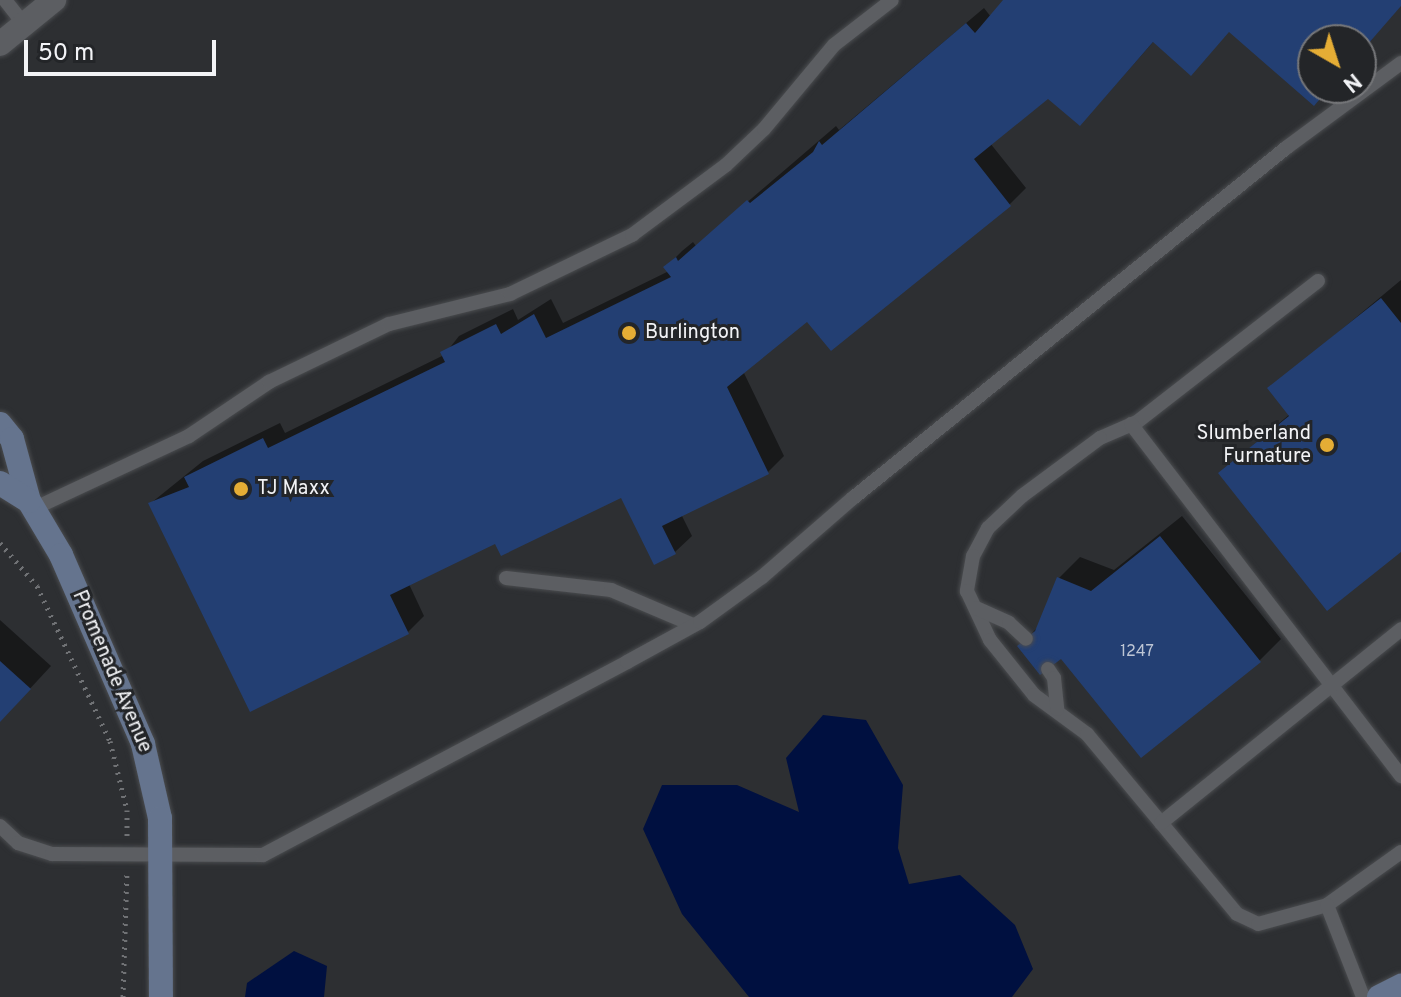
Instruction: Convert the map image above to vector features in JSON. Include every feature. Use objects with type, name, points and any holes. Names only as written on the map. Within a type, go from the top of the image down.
[{"type":"street","points":[[0,44],[54,0]]},
{"type":"street","name":"Promenade Avenue","points":[[0,424],[12,439],[31,505],[61,555],[135,721],[153,780],[162,856],[161,997]]},
{"type":"street","name":"Promenade Avenue","points":[[0,483],[31,505]]},
{"type":"street","points":[[1379,997],[1401,986]]},
{"type":"lane","points":[[5,0],[24,24]]},
{"type":"lane","points":[[31,505],[189,436],[269,382],[389,324],[510,294],[632,235],[720,171],[764,129],[834,45],[892,0]]},
{"type":"lane","points":[[0,826],[18,843],[52,854],[263,855],[693,625],[762,577],[853,498],[1273,158],[1401,63]]},
{"type":"lane","points":[[1318,281],[1131,424],[1100,438],[988,528],[973,556],[967,591],[990,640],[1034,695],[1087,734],[1237,914],[1258,924],[1327,905],[1401,852]]},
{"type":"lane","points":[[1131,424],[1401,776]]},
{"type":"lane","points":[[506,578],[611,590],[693,625]]},
{"type":"lane","points":[[976,608],[1009,623],[1026,639]]},
{"type":"lane","points":[[1161,823],[1401,629]]},
{"type":"lane","points":[[1048,669],[1054,678],[1057,709]]},
{"type":"lane","points":[[1327,905],[1363,997]]},
{"type":"path","points":[[0,543],[37,586],[110,741],[127,810],[123,997]]},
{"type":"shaded area","points":[[823,715],[866,720],[903,785],[898,848],[909,884],[960,875],[1015,925],[1033,969],[1012,997],[749,997],[682,914],[643,829],[662,785],[737,785],[799,812],[786,758]]},
{"type":"shaded area","points":[[294,951],[327,966],[324,997],[245,997],[247,983]]},
{"type":"building","points":[[1003,0],[1401,0],[1401,6],[1377,34],[1377,24],[1297,24],[1297,91],[1229,32],[1191,76],[1153,42],[1080,126],[1048,99],[974,159],[1011,206],[831,351],[807,322],[727,387],[769,474],[662,526],[676,554],[654,565],[621,498],[501,556],[495,544],[390,595],[409,634],[250,712],[148,503],[189,487],[184,477],[263,438],[268,448],[445,362],[440,352],[496,324],[501,334],[534,314],[546,338],[671,277],[663,267],[676,257],[678,261],[747,200],[750,203],[813,152],[819,141],[822,145],[966,23],[975,33]]},
{"type":"building","name":"Slumberland Furnature","points":[[1381,298],[1401,323],[1401,552],[1327,611],[1218,473],[1289,416],[1267,388]]},
{"type":"building","points":[[1160,536],[1261,662],[1141,758],[1061,659],[1040,675],[1017,646],[1035,631],[1057,577],[1091,591]]},
{"type":"building","points":[[0,661],[31,689],[0,722]]},
{"type":"place","name":"Burlington","points":[[629,333]]},
{"type":"place","name":"Slumberland Furnature","points":[[1327,445]]},
{"type":"place","name":"TJ Maxx","points":[[241,489]]}]
